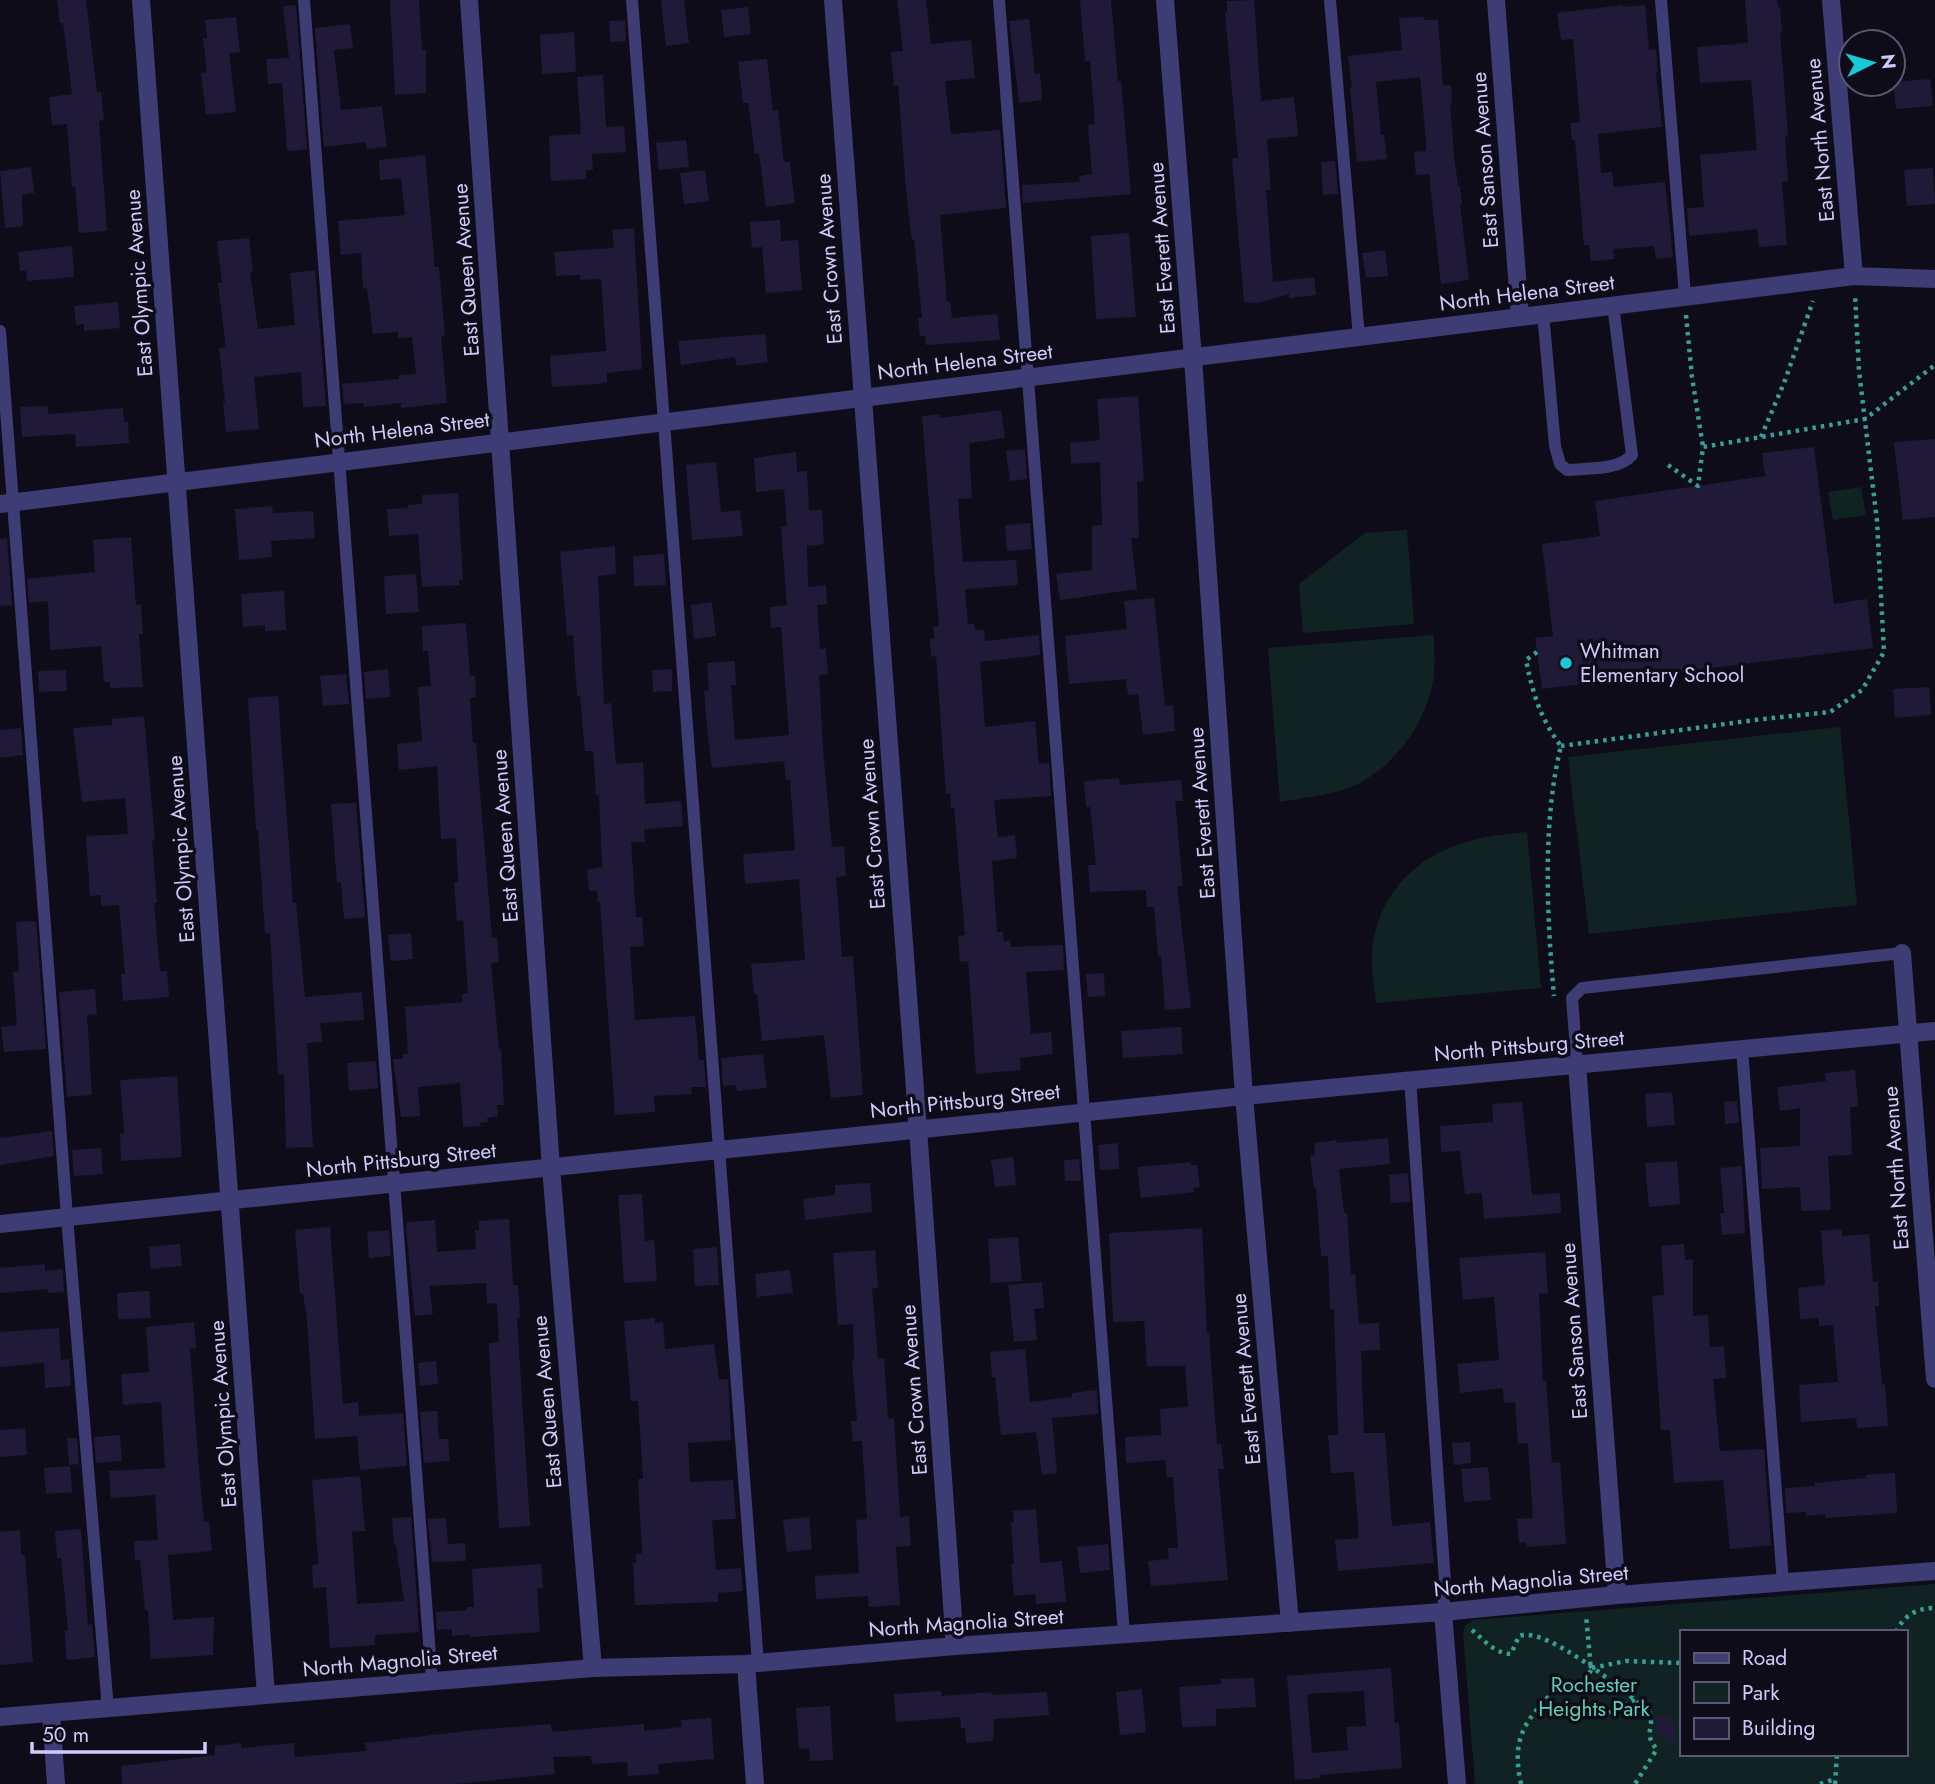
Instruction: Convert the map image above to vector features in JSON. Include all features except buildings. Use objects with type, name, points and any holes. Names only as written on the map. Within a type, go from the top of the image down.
[{"type":"street","name":"East Olympic Avenue","points":[[141,0],[266,1695]]},
{"type":"street","name":"East Queen Avenue","points":[[469,0],[551,1168],[593,1668]]},
{"type":"street","name":"East Crown Avenue","points":[[833,0],[955,1646]]},
{"type":"street","name":"East Everett Avenue","points":[[1165,0],[1193,358],[1244,1096],[1290,1623]]},
{"type":"street","name":"East Sanson Avenue","points":[[1496,0],[1520,316]]},
{"type":"street","name":"East North Avenue","points":[[1831,0],[1854,276]]},
{"type":"street","name":"North Helena Street","points":[[6,503],[1854,276],[1935,279]]},
{"type":"street","name":"East North Avenue","points":[[1902,953],[1935,1379]]},
{"type":"street","name":"North Pittsburg Street","points":[[0,1224],[1410,1079],[1935,1031]]},
{"type":"street","name":"East Sanson Avenue","points":[[1577,1064],[1616,1595]]},
{"type":"street","name":"North Magnolia Street","points":[[0,1717],[593,1668],[752,1663],[1443,1612],[1616,1595],[1935,1571]]},
{"type":"street","points":[[1443,1612],[1457,1784]]},
{"type":"street","points":[[752,1663],[755,1784]]},
{"type":"street","points":[[51,1713],[56,1784]]},
{"type":"lane","points":[[304,0],[432,1681]]},
{"type":"lane","points":[[632,0],[720,1150],[752,1663]]},
{"type":"lane","points":[[999,0],[1124,1634]]},
{"type":"lane","points":[[1330,0],[1359,337]]},
{"type":"lane","points":[[1661,0],[1685,296]]},
{"type":"lane","points":[[1544,313],[1555,446],[1560,464],[1567,470],[1615,466],[1632,455],[1613,305]]},
{"type":"lane","points":[[0,331],[6,503],[108,1709]]},
{"type":"lane","points":[[1577,1064],[1572,998],[1581,988],[1902,953]]},
{"type":"lane","points":[[1742,1049],[1783,1583]]},
{"type":"lane","points":[[1410,1079],[1446,1582],[1443,1612]]},
{"type":"path","points":[[1561,746],[1830,712],[1862,690],[1884,652],[1877,521],[1859,371],[1854,276]]},
{"type":"path","points":[[1760,437],[1784,383],[1821,280]]},
{"type":"path","points":[[1668,465],[1698,486],[1703,447],[1692,377],[1685,296]]},
{"type":"path","points":[[1703,447],[1864,419],[1935,365]]},
{"type":"path","points":[[1537,652],[1526,660],[1535,700],[1549,730],[1561,746]]},
{"type":"path","points":[[1554,1004],[1549,952],[1550,844],[1553,777],[1561,746]]},
{"type":"path","points":[[1897,1630],[1903,1619],[1910,1614],[1920,1609],[1935,1608]]},
{"type":"path","points":[[1521,1784],[1518,1738],[1526,1723],[1553,1693],[1585,1679],[1592,1668],[1586,1614]]},
{"type":"path","points":[[1469,1627],[1498,1651],[1511,1654],[1519,1636],[1532,1634],[1579,1657],[1650,1713],[1650,1740],[1657,1749],[1635,1784]]},
{"type":"path","points":[[1592,1668],[1626,1661],[1680,1663]]},
{"type":"path","points":[[1609,1713],[1635,1700]]},
{"type":"path","points":[[1821,1784],[1835,1782],[1837,1756]]},
{"type":"green space","points":[[1861,487],[1866,515],[1833,520],[1828,492]]},
{"type":"green space","points":[[1407,530],[1414,624],[1303,633],[1299,584],[1365,533]]},
{"type":"green space","points":[[1434,635],[1431,691],[1425,709],[1405,744],[1376,772],[1360,783],[1343,790],[1280,802],[1268,648]]},
{"type":"green space","points":[[1840,727],[1857,905],[1589,934],[1568,757]]},
{"type":"green space","points":[[1527,832],[1541,988],[1376,1003],[1372,954],[1376,932],[1382,912],[1405,878],[1437,854],[1457,845]]},
{"type":"green space","name":"Rochester Heights Park","points":[[1935,1584],[1935,1784],[1475,1784],[1463,1632],[1466,1625],[1473,1620]]},
{"type":"place","name":"Whitman Elementary School","points":[[1566,663]]}]
